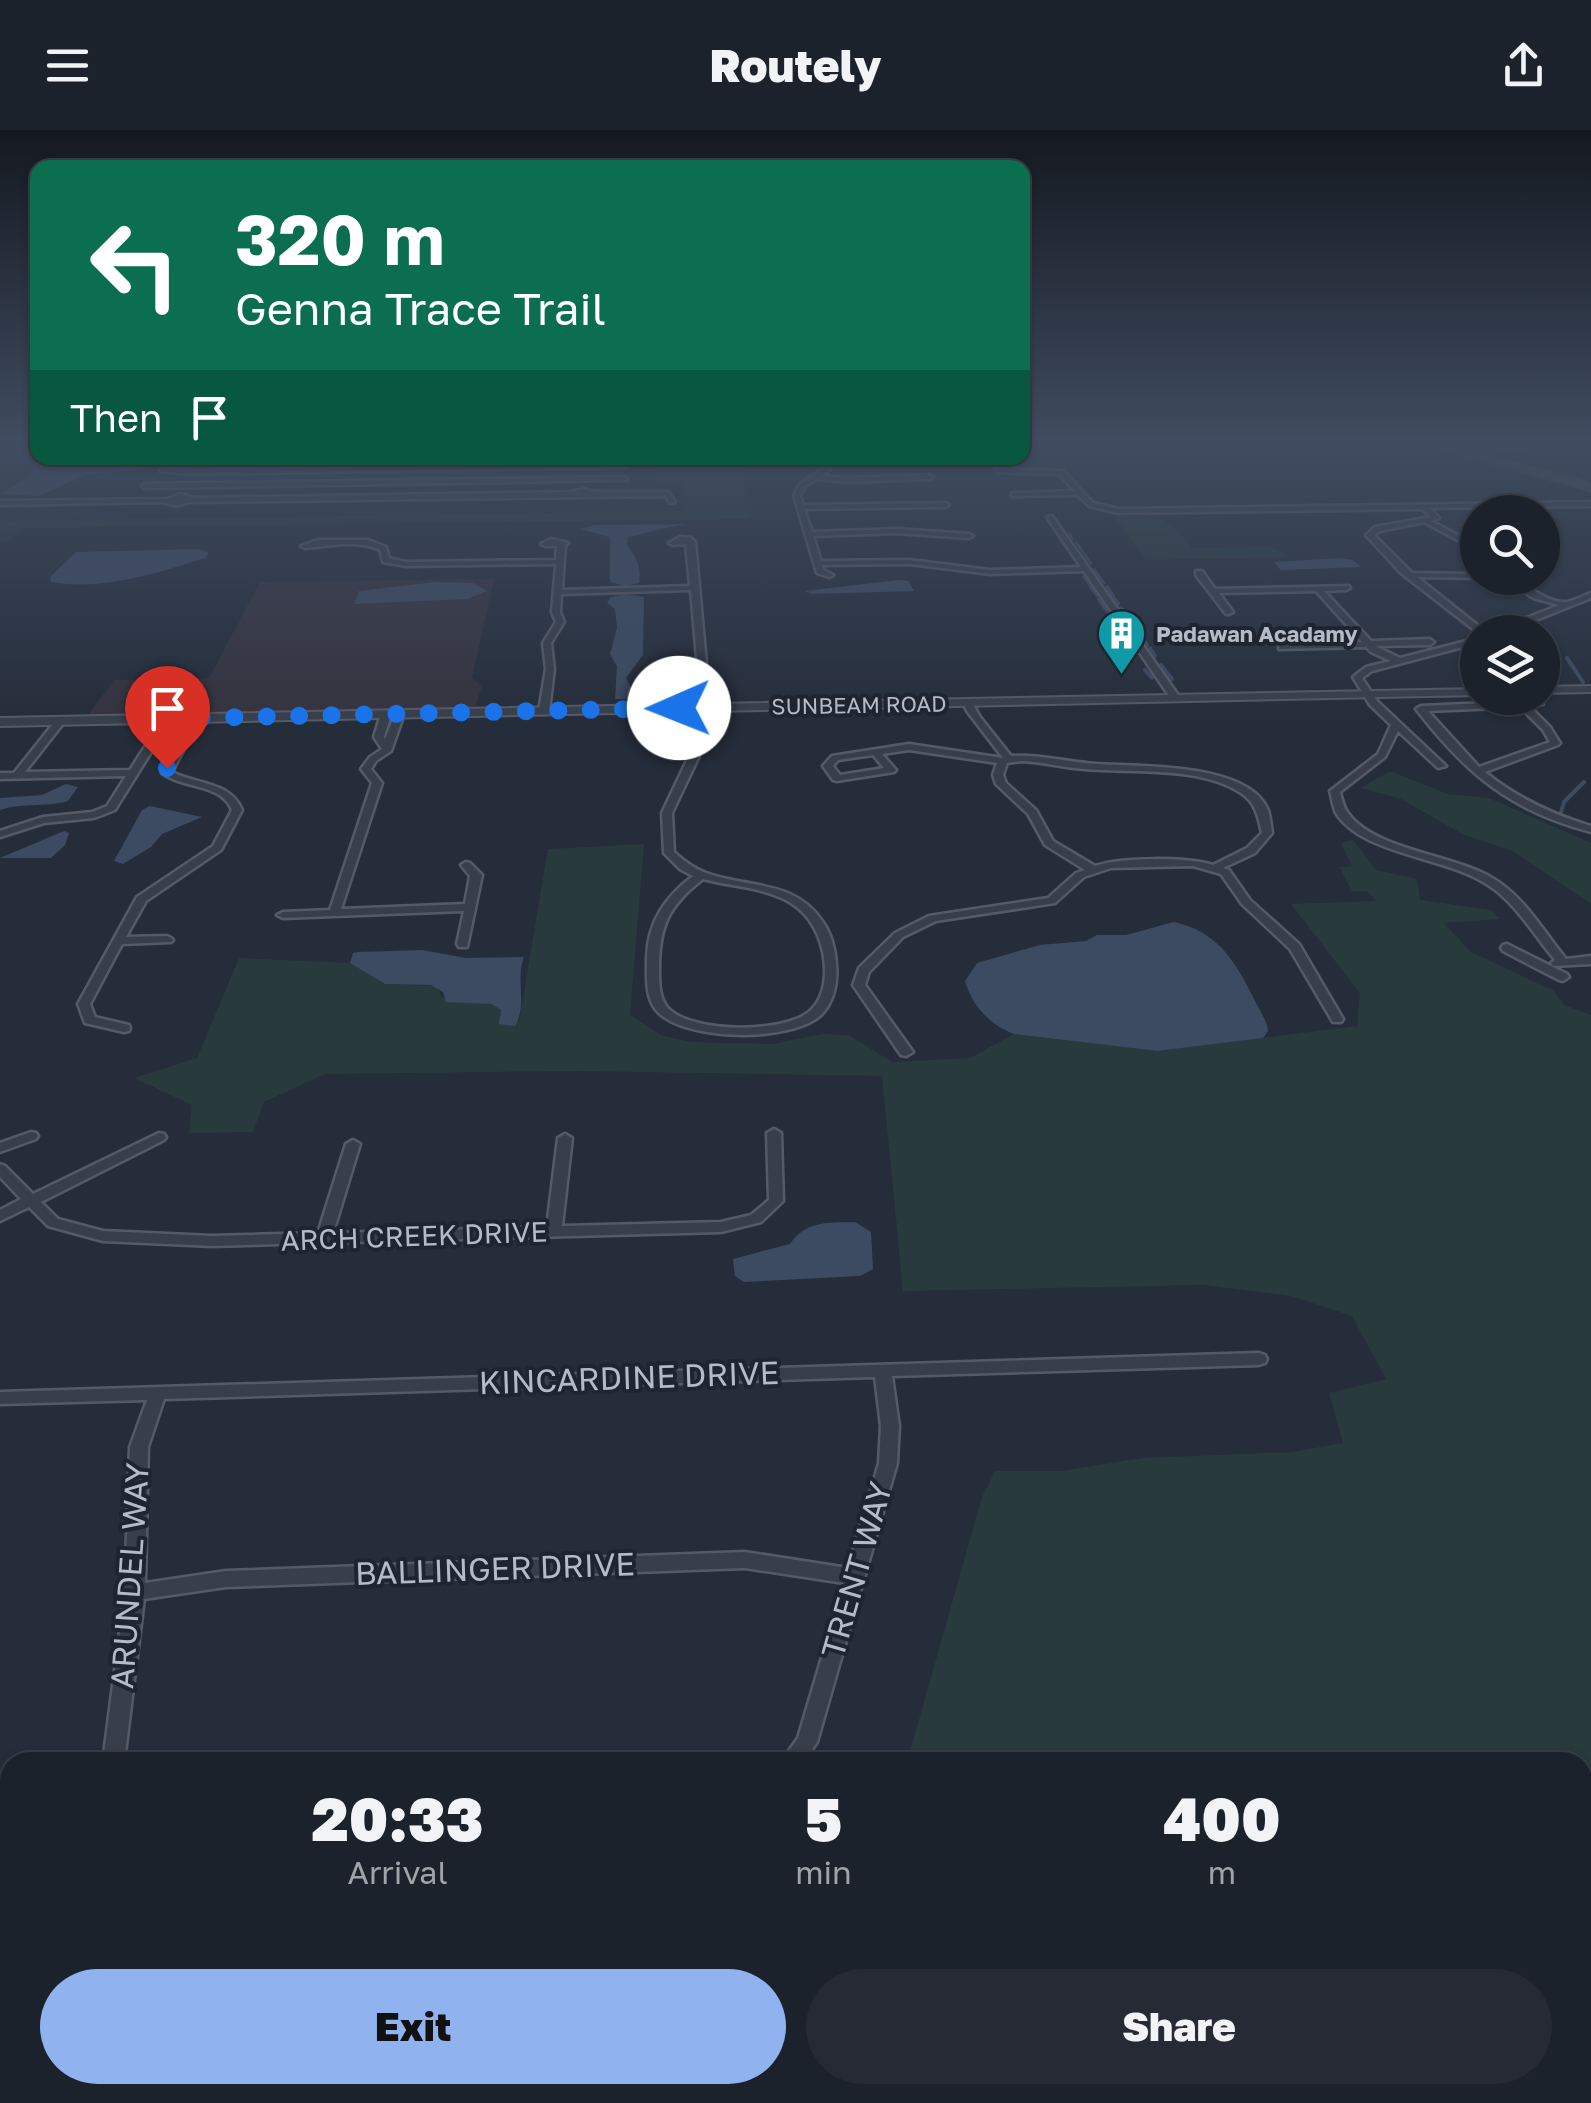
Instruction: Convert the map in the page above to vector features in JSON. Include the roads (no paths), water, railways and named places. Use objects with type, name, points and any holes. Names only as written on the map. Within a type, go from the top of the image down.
[{"type":"street","points":[[809,536],[820,571],[829,575]]},
{"type":"street","points":[[1064,536],[1175,698]]},
{"type":"street","points":[[1371,536],[1394,562],[1462,615]]},
{"type":"street","points":[[322,542],[374,544],[384,549],[386,560],[406,564],[561,562]]},
{"type":"street","points":[[690,544],[703,673]]},
{"type":"street","points":[[544,711],[550,669],[548,643],[560,622],[556,612],[561,545]]},
{"type":"street","points":[[818,563],[896,562],[990,572],[1088,570]]},
{"type":"street","points":[[1199,573],[1230,612]]},
{"type":"street","points":[[1414,575],[1460,576]]},
{"type":"street","points":[[558,592],[694,588]]},
{"type":"street","points":[[1213,591],[1346,588]]},
{"type":"street","points":[[1318,589],[1370,645],[1400,662]]},
{"type":"street","points":[[1535,595],[1568,606]]},
{"type":"street","points":[[1544,615],[1591,596]]},
{"type":"street","points":[[1282,647],[1430,642]]},
{"type":"street","points":[[1441,766],[1366,694],[1358,674],[1460,645]]},
{"type":"street","points":[[1560,690],[1591,689]]},
{"type":"street","name":"SUNBEAM ROAD","points":[[0,722],[1460,692]]},
{"type":"street","points":[[968,705],[972,716],[996,738],[1006,760]]},
{"type":"street","points":[[1460,707],[1421,709],[1478,771],[1518,804],[1542,816],[1591,829]]},
{"type":"street","points":[[679,708],[680,724],[691,741],[694,756],[668,813],[669,853],[681,866],[701,875],[778,893],[810,911],[820,926],[831,983],[822,1006],[811,1018],[760,1030],[702,1028],[679,1021],[661,1008],[654,988],[654,932],[661,912],[701,875]]},
{"type":"street","points":[[335,911],[378,784],[366,770],[387,748],[379,737],[393,714]]},
{"type":"street","points":[[1478,771],[1555,743],[1534,715]]},
{"type":"street","points":[[124,1028],[89,1020],[84,1004],[146,893],[210,854],[222,841],[238,810],[227,793],[167,773],[194,718]]},
{"type":"street","points":[[17,776],[60,721]]},
{"type":"street","points":[[1396,726],[1382,755],[1335,791],[1344,818],[1364,834],[1472,869],[1496,884],[1562,961]]},
{"type":"street","points":[[0,834],[43,820],[111,808],[156,736]]},
{"type":"street","points":[[874,752],[890,770],[837,778],[828,766],[836,758],[874,752],[909,747],[1006,760],[1166,769],[1209,776],[1260,804],[1267,833],[1246,856],[1232,858],[1217,867]]},
{"type":"street","points":[[1006,760],[998,776],[1001,784],[1032,812],[1055,850],[1092,869]]},
{"type":"street","points":[[0,776],[132,773]]},
{"type":"street","points":[[859,985],[863,971],[910,927],[949,915],[1051,901],[1092,869],[1194,863],[1217,867],[1232,879],[1246,902],[1295,947],[1337,1019]]},
{"type":"street","points":[[463,944],[476,875],[466,865]]},
{"type":"street","points":[[282,915],[471,907]]},
{"type":"street","points":[[119,940],[168,940]]},
{"type":"street","points":[[1507,948],[1563,976]]},
{"type":"street","points":[[1548,969],[1562,961],[1591,960]]},
{"type":"street","points":[[831,983],[859,985]]},
{"type":"street","points":[[859,985],[906,1052]]},
{"type":"street","name":"ARCH CREEK DRIVE","points":[[0,1169],[53,1223],[102,1236],[212,1241],[720,1227],[756,1219],[776,1200],[774,1133]]},
{"type":"street","points":[[0,1148],[31,1136]]},
{"type":"street","points":[[0,1216],[159,1137]]},
{"type":"street","points":[[554,1232],[564,1138]]},
{"type":"street","points":[[324,1238],[353,1144]]},
{"type":"street","name":"KINCARDINE DRIVE","points":[[0,1398],[1259,1358]]},
{"type":"street","name":"TRENT WAY","points":[[800,1752],[807,1742],[888,1463],[890,1426],[884,1371]]},
{"type":"street","name":"ARUNDEL WAY","points":[[114,1752],[135,1592],[137,1461],[158,1392]]},
{"type":"street","name":"BALLINGER DRIVE","points":[[135,1592],[226,1579],[745,1560],[855,1577]]},
{"type":"water","points":[[606,536],[632,536],[628,537],[627,545],[638,563],[639,583],[625,586],[610,582],[610,537]]},
{"type":"water","points":[[199,549],[209,553],[205,558],[129,579],[90,584],[51,582],[50,577],[76,552]]},
{"type":"water","points":[[1353,560],[1361,567],[1281,570],[1274,562]]},
{"type":"water","points":[[908,581],[914,591],[805,591]]},
{"type":"water","points":[[435,582],[473,583],[487,591],[468,599],[354,604],[359,591]]},
{"type":"water","points":[[611,597],[644,597],[643,655],[626,678],[631,687],[649,699],[615,699],[617,666],[610,654],[617,628],[615,609],[607,603]]},
{"type":"water","points":[[66,784],[78,787],[68,801],[0,810],[0,798],[42,795]]},
{"type":"water","points":[[150,806],[202,817],[162,834],[151,847],[123,864],[114,861],[142,810]]},
{"type":"water","points":[[64,831],[69,833],[65,845],[51,858],[0,858]]},
{"type":"water","points":[[1174,922],[1202,932],[1231,959],[1266,1023],[1268,1031],[1263,1038],[1157,1051],[1014,1034],[983,1014],[965,981],[977,963],[1040,945],[1086,941],[1097,935],[1126,935]]},
{"type":"water","points":[[422,950],[466,958],[524,957],[521,1009],[515,1026],[499,1024],[501,1010],[491,1004],[446,1002],[443,992],[431,985],[385,984],[350,963],[353,953],[358,952]]},
{"type":"water","points":[[855,1222],[871,1232],[873,1269],[860,1276],[744,1282],[735,1276],[733,1259],[790,1244],[811,1227]]},
{"type":"waterway","points":[[1076,542],[1091,564]]},
{"type":"waterway","points":[[1094,569],[1104,583]]},
{"type":"waterway","points":[[1083,576],[1092,588]]},
{"type":"waterway","points":[[1090,585],[1097,595]]},
{"type":"waterway","points":[[1107,587],[1118,604]]},
{"type":"waterway","points":[[1099,599],[1115,622]]},
{"type":"waterway","points":[[1121,608],[1126,614]]},
{"type":"waterway","points":[[1130,620],[1137,630]]},
{"type":"waterway","points":[[1122,633],[1135,652]]},
{"type":"waterway","points":[[1139,633],[1147,645]]},
{"type":"waterway","points":[[1150,648],[1155,656]]},
{"type":"waterway","points":[[1567,658],[1583,682]]},
{"type":"waterway","points":[[1161,665],[1172,679]]},
{"type":"waterway","points":[[1145,670],[1152,678]]},
{"type":"waterway","points":[[1561,812],[1564,802],[1584,782]]},
{"type":"place","name":"Padawan Acadamy","points":[[1121,676]]}]
